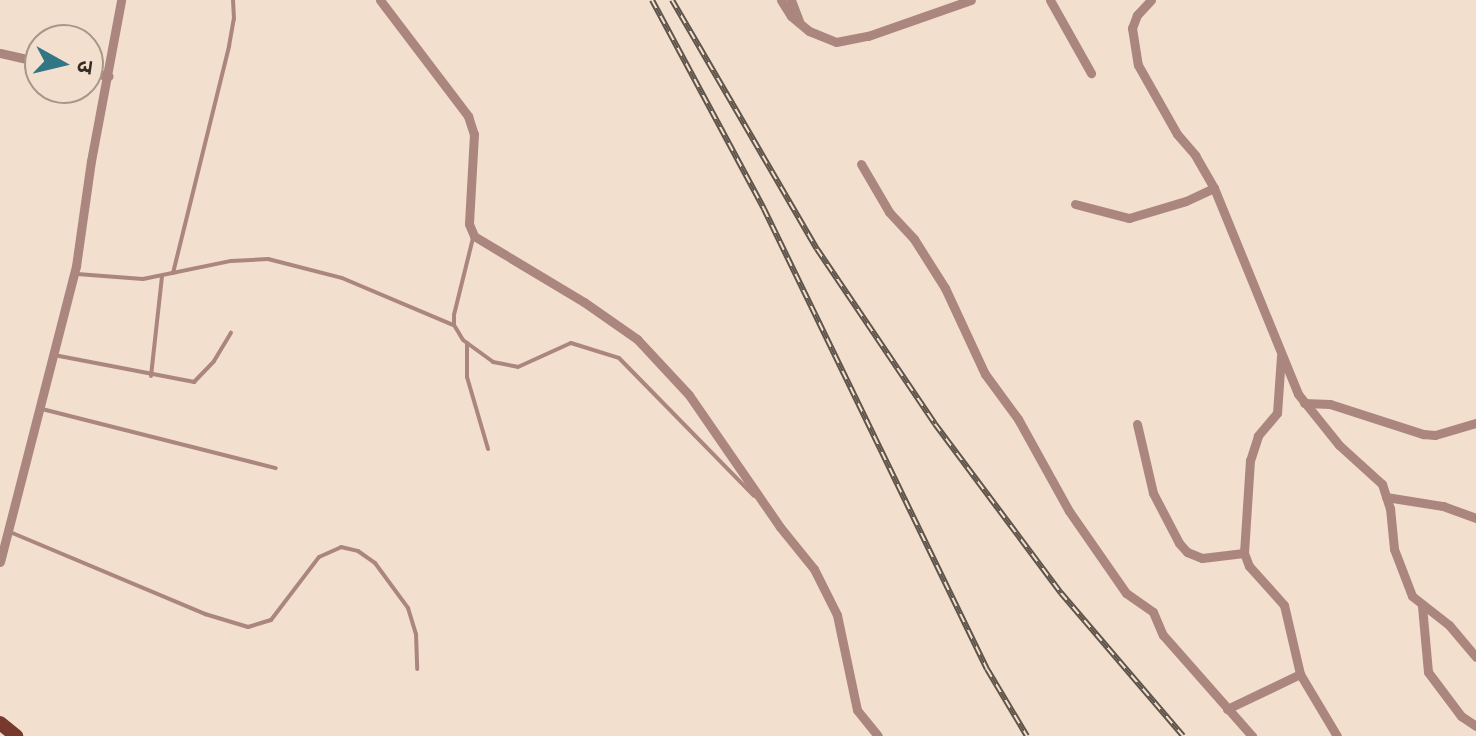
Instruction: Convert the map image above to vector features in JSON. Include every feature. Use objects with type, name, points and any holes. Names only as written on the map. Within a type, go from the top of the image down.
[{"type":"main road","points":[[0,723],[16,736]]},
{"type":"street","points":[[0,562],[74,274],[121,0]]},
{"type":"street","points":[[380,0],[468,116],[474,134],[469,224],[474,236],[584,302],[658,358],[689,395],[768,511],[814,569],[842,635],[848,682],[857,710],[878,736]]},
{"type":"street","points":[[781,0],[791,16],[818,37],[847,41],[971,0]]},
{"type":"street","points":[[791,0],[799,21]]},
{"type":"street","points":[[1050,0],[1091,73]]},
{"type":"street","points":[[1151,0],[1137,15],[1132,28],[1132,44],[1138,65],[1177,134],[1195,155],[1214,188],[1281,356],[1304,403],[1351,458],[1375,475],[1386,497],[1390,529],[1403,576],[1422,606],[1449,625],[1476,657]]},
{"type":"street","points":[[0,53],[24,58]]},
{"type":"street","points":[[104,75],[109,76]]},
{"type":"street","points":[[861,164],[889,212],[914,239],[945,288],[979,362],[1018,419],[1069,511],[1126,593],[1153,612],[1163,635],[1252,736]]},
{"type":"street","points":[[1075,204],[1129,218],[1186,201],[1214,188]]},
{"type":"street","points":[[1281,356],[1277,413],[1258,436],[1250,460],[1244,553],[1249,566],[1284,605],[1300,674],[1337,736]]},
{"type":"street","points":[[1304,403],[1330,404],[1423,434],[1447,433],[1476,423]]},
{"type":"street","points":[[1137,424],[1153,493],[1179,543],[1187,552],[1202,558],[1244,553]]},
{"type":"street","points":[[1386,497],[1443,506],[1476,518]]},
{"type":"street","points":[[1422,606],[1428,672],[1461,716],[1476,726]]},
{"type":"street","points":[[1227,709],[1300,674]]},
{"type":"lane","points":[[173,273],[229,46],[234,19],[233,0]]},
{"type":"lane","points":[[454,325],[457,295],[474,236]]},
{"type":"lane","points":[[74,274],[121,280],[162,276],[250,258],[286,262],[366,287],[454,325],[467,343],[493,362],[518,367],[571,343],[619,358],[768,511]]},
{"type":"lane","points":[[151,376],[162,276]]},
{"type":"lane","points":[[53,355],[194,382],[214,361],[231,333]]},
{"type":"lane","points":[[467,343],[467,377],[488,449]]},
{"type":"lane","points":[[40,408],[276,468]]},
{"type":"lane","points":[[8,531],[205,614],[248,627],[271,620],[319,557],[341,547],[358,551],[375,563],[408,608],[416,634],[417,669]]},
{"type":"railway","points":[[652,0],[764,209],[987,669],[1027,736]]},
{"type":"railway","points":[[672,0],[817,249],[935,424],[1061,593],[1183,736]]}]
